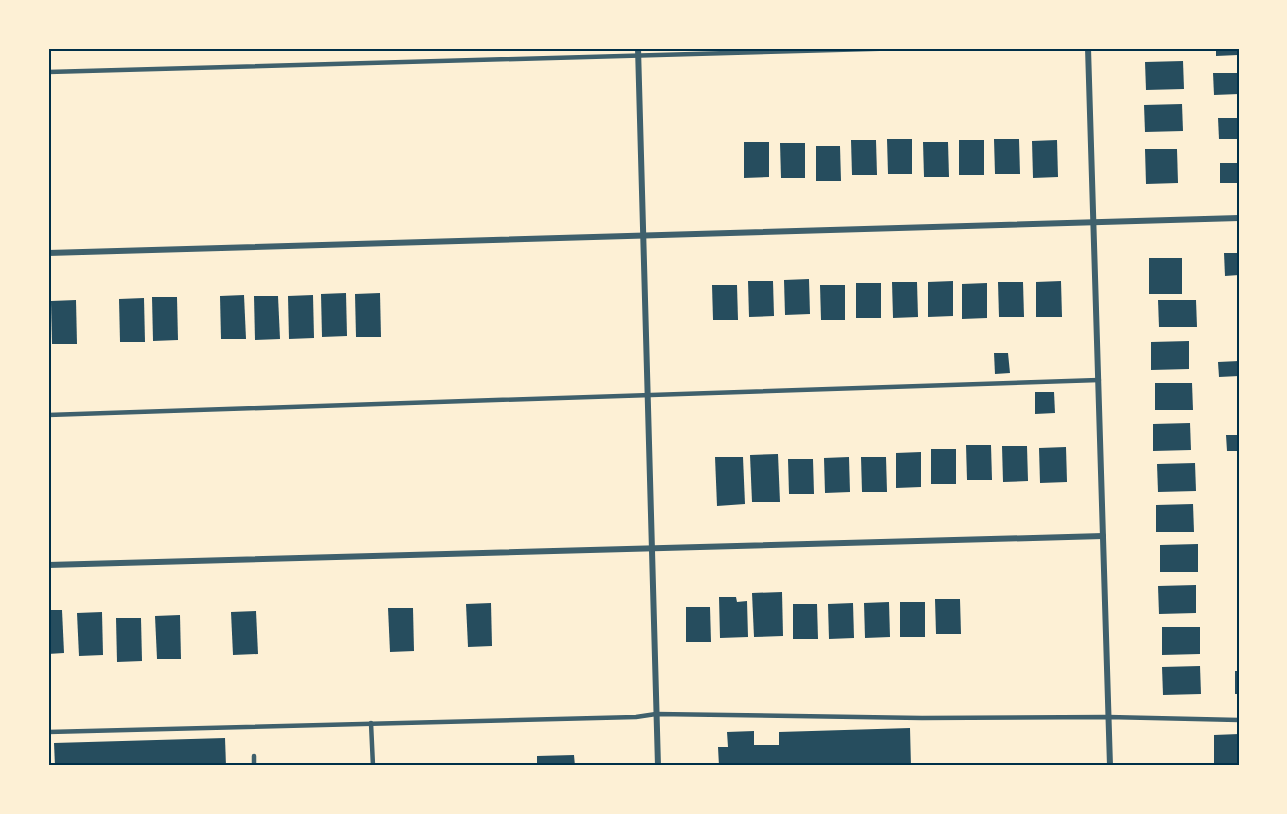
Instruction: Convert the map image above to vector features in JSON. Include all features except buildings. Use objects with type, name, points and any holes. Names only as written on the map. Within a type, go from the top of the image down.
[{"type":"street","points":[[638,48],[658,766]]},
{"type":"street","points":[[1088,48],[1110,766]]},
{"type":"street","points":[[48,253],[1239,218]]},
{"type":"street","points":[[48,565],[1103,536]]},
{"type":"lane","points":[[48,72],[907,48]]},
{"type":"lane","points":[[48,415],[1099,380]]},
{"type":"lane","points":[[48,732],[636,717],[656,714],[1239,720]]},
{"type":"lane","points":[[371,723],[373,766]]},
{"type":"lane","points":[[254,756],[254,766]]}]
